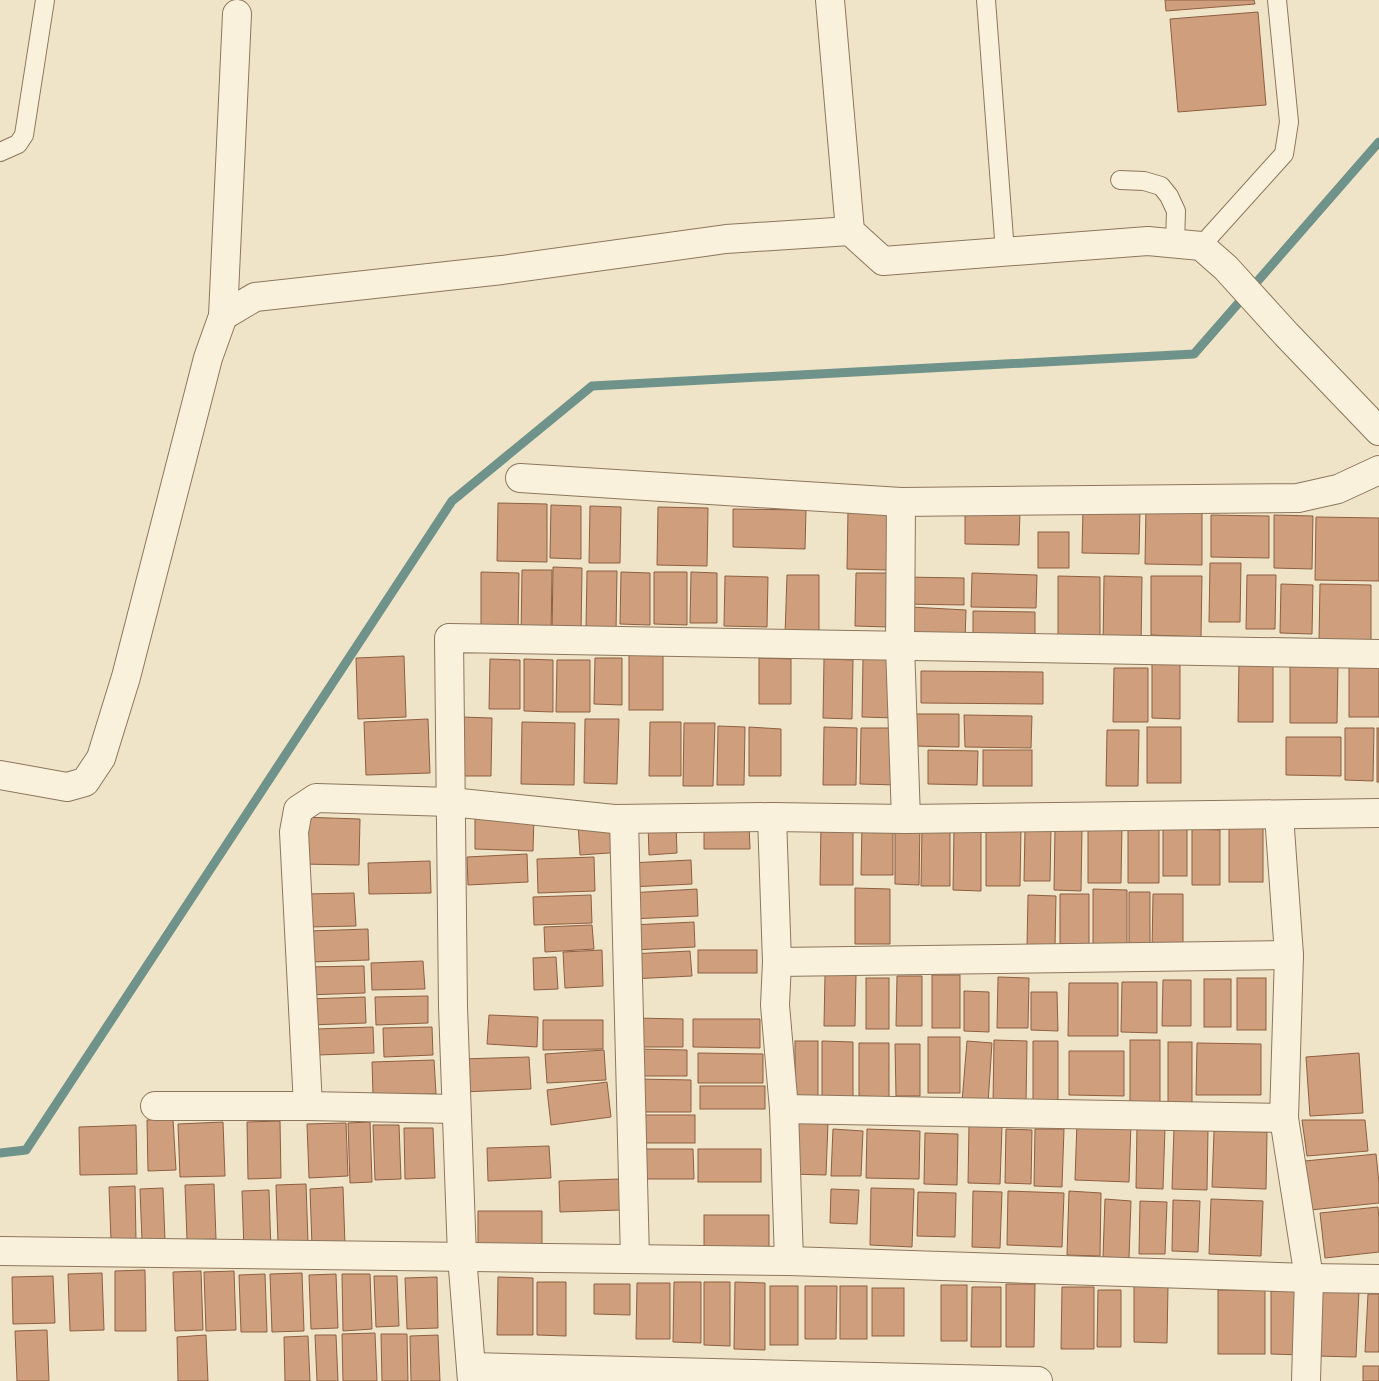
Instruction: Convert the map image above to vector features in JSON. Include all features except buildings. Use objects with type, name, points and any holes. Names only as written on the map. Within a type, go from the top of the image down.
[{"type":"street","points":[[830,0],[850,231],[883,261],[1148,241],[1201,246],[1226,268],[1379,431]]},
{"type":"street","points":[[0,775],[67,787],[85,782],[101,758],[126,677],[208,358],[223,316],[237,14]]},
{"type":"street","points":[[223,316],[255,297],[502,270],[726,239],[850,231]]},
{"type":"street","points":[[520,478],[901,502],[1298,498],[1338,489],[1379,470]]},
{"type":"street","points":[[901,502],[900,646],[906,818]]},
{"type":"street","points":[[1038,1381],[472,1374],[462,1256],[456,1109],[449,638],[1379,654]]},
{"type":"street","points":[[308,1106],[294,832],[298,810],[316,798],[451,802],[614,819],[1379,813]]},
{"type":"street","points":[[1279,814],[1289,955],[1284,1118],[1309,1278],[1306,1381]]},
{"type":"street","points":[[772,817],[778,962],[775,1005],[784,1109],[789,1261]]},
{"type":"street","points":[[624,819],[635,1259]]},
{"type":"street","points":[[778,962],[1289,955]]},
{"type":"street","points":[[155,1106],[308,1106],[456,1109]]},
{"type":"street","points":[[784,1109],[1284,1118]]},
{"type":"street","points":[[0,1251],[789,1261],[1379,1279]]},
{"type":"lane","points":[[0,152],[18,144],[24,135],[45,0]]},
{"type":"lane","points":[[986,0],[1004,252]]},
{"type":"lane","points":[[1201,246],[1284,154],[1289,122],[1277,0]]},
{"type":"lane","points":[[1120,180],[1144,181],[1161,186],[1169,196],[1176,211],[1175,244]]},
{"type":"waterway","points":[[0,1153],[26,1150],[452,501],[592,386],[1194,354],[1379,142]]}]
